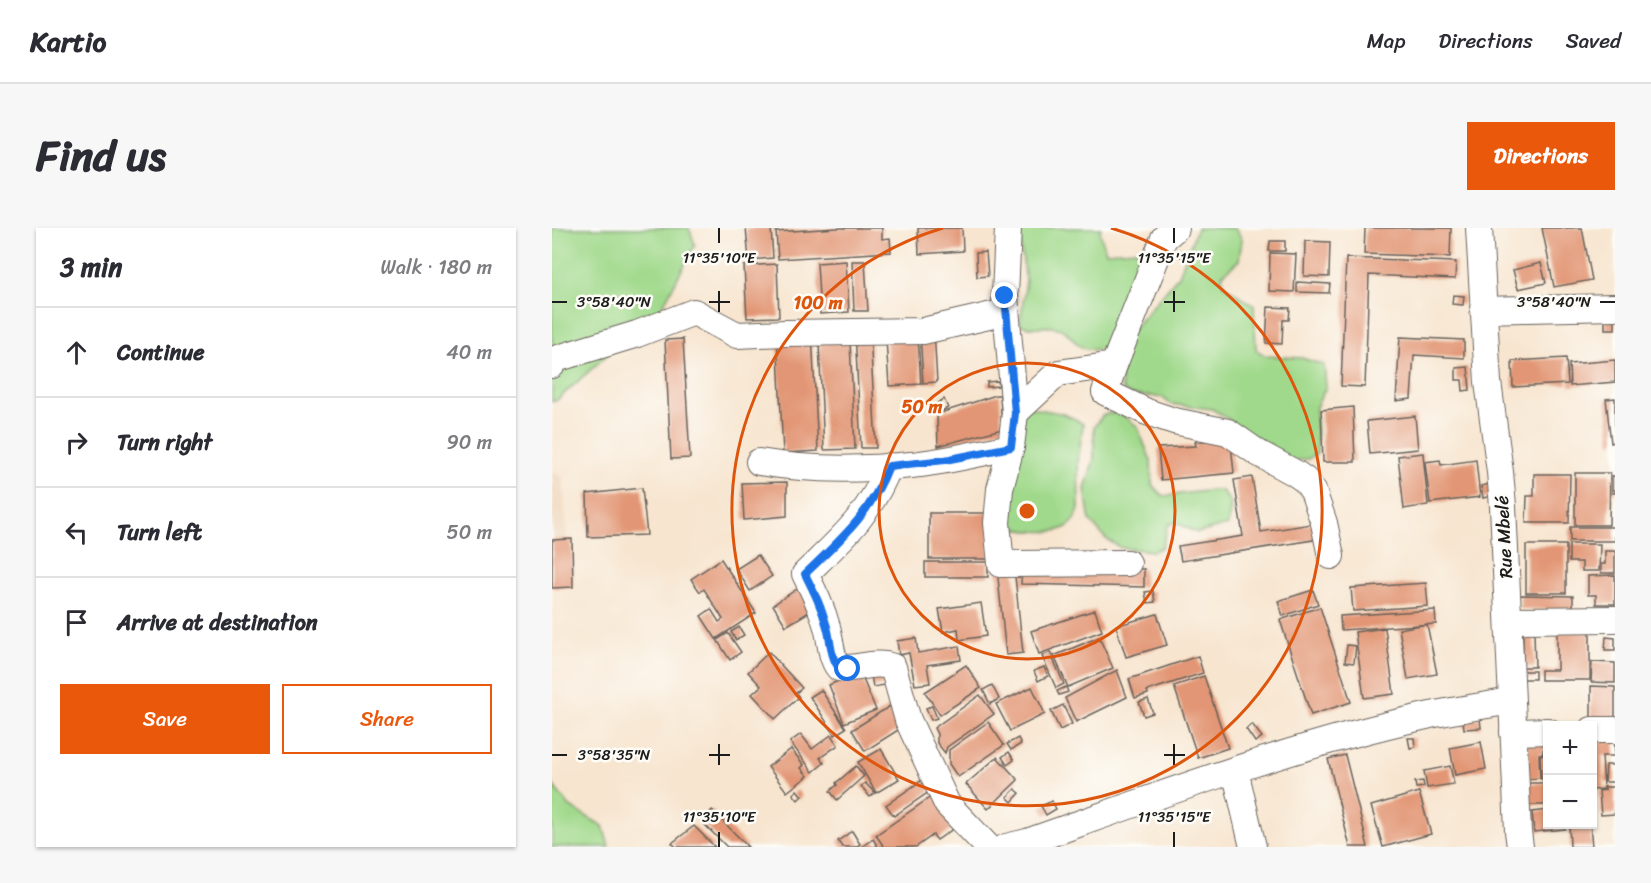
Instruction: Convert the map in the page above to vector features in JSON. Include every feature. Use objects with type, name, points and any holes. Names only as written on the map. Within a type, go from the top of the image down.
[{"type":"street","points":[[1008,228],[1006,312],[1015,413],[1011,447],[1000,489],[997,523],[1001,564],[1128,563]]},
{"type":"street","points":[[1176,228],[1164,238],[1105,392],[1147,412],[1174,421],[1228,432],[1258,453],[1295,472],[1313,491],[1324,523],[1331,556]]},
{"type":"street","name":"Rue Mbelé","points":[[1479,228],[1488,382],[1500,472],[1520,847]]},
{"type":"street","points":[[1484,310],[1615,307]]},
{"type":"street","points":[[552,365],[552,360],[637,334],[694,312],[737,335],[923,331],[1006,312]]},
{"type":"street","points":[[1015,413],[1058,373],[1114,365]]},
{"type":"street","points":[[759,462],[778,465],[861,468],[945,460],[1011,447]]},
{"type":"street","points":[[889,466],[869,507],[853,528],[805,574],[818,598],[828,628],[834,662],[839,668],[848,669],[868,664],[884,664],[893,667],[908,720],[947,804],[988,847]]},
{"type":"street","points":[[1509,620],[1615,619]]},
{"type":"street","points":[[1006,847],[1027,842],[1235,770],[1347,736],[1426,716],[1511,701]]},
{"type":"street","points":[[1597,730],[1615,730]]},
{"type":"street","points":[[1513,732],[1543,731]]},
{"type":"street","points":[[1235,770],[1253,847]]},
{"type":"shaded area","points":[[552,470],[563,479],[567,539],[572,539],[573,587],[552,588]]},
{"type":"green space","points":[[552,228],[689,228],[695,245],[660,311],[639,326],[552,402]]},
{"type":"green space","points":[[1018,228],[1101,228],[1100,233],[1106,252],[1137,250],[1140,257],[1112,347],[1087,349],[1058,328],[1029,327],[1020,324],[1026,281]]},
{"type":"green space","points":[[1197,228],[1235,228],[1242,239],[1239,260],[1222,275],[1224,285],[1254,306],[1256,350],[1266,356],[1302,358],[1324,365],[1326,387],[1316,407],[1317,453],[1308,459],[1255,465],[1230,420],[1212,409],[1170,404],[1162,397],[1131,395],[1122,389],[1120,367],[1128,335],[1179,275]]},
{"type":"green space","points":[[1021,405],[1067,415],[1083,424],[1078,462],[1079,509],[1072,523],[1060,530],[1027,531],[1007,525]]},
{"type":"green space","points":[[1118,412],[1137,426],[1151,461],[1152,485],[1163,496],[1222,491],[1231,503],[1228,525],[1197,533],[1175,522],[1168,525],[1162,547],[1154,551],[1121,548],[1106,539],[1090,521],[1085,489],[1094,459],[1094,427],[1103,415]]},
{"type":"green space","points":[[552,784],[570,807],[603,826],[609,847],[552,847]]},
{"type":"building","points":[[746,228],[771,228],[773,258],[749,260]]},
{"type":"building","points":[[882,228],[882,239],[890,238],[891,252],[778,259],[776,232]]},
{"type":"building","points":[[918,228],[962,228],[963,251],[919,254]]},
{"type":"building","points":[[1365,228],[1451,228],[1450,257],[1364,254]]},
{"type":"building","points":[[1542,228],[1582,228],[1592,280],[1554,287]]},
{"type":"building","points":[[1270,241],[1285,241],[1285,251],[1269,251]]},
{"type":"building","points":[[1305,241],[1330,242],[1329,277],[1304,276]]},
{"type":"building","points":[[986,252],[988,276],[977,277],[976,253]]},
{"type":"building","points":[[1270,253],[1296,254],[1294,292],[1269,291]]},
{"type":"building","points":[[1346,258],[1456,262],[1455,279],[1369,275],[1365,387],[1341,386]]},
{"type":"building","points":[[846,261],[849,312],[820,314],[817,263]]},
{"type":"building","points":[[852,261],[865,261],[868,311],[854,311]]},
{"type":"building","points":[[1541,263],[1546,283],[1518,289],[1513,270]]},
{"type":"building","points":[[777,264],[779,317],[747,318],[744,266]]},
{"type":"building","points":[[1297,282],[1330,284],[1329,293],[1297,292]]},
{"type":"building","points":[[1453,295],[1464,296],[1463,305],[1452,304]]},
{"type":"building","points":[[1268,307],[1290,308],[1289,320],[1283,320],[1282,344],[1266,343]]},
{"type":"building","points":[[1605,317],[1615,317],[1615,329],[1605,329]]},
{"type":"building","points":[[934,329],[937,382],[923,383],[920,330]]},
{"type":"building","points":[[870,331],[876,448],[861,448],[855,332]]},
{"type":"building","points":[[812,333],[818,451],[783,453],[777,335]]},
{"type":"building","points":[[918,337],[921,384],[889,386],[886,339]]},
{"type":"building","points":[[1400,337],[1464,340],[1464,358],[1414,355],[1411,399],[1396,401]]},
{"type":"building","points":[[683,339],[690,458],[671,459],[665,340]]},
{"type":"building","points":[[850,342],[855,449],[824,450],[819,343]]},
{"type":"building","points":[[1566,358],[1568,384],[1513,387],[1512,361]]},
{"type":"building","points":[[1615,360],[1615,382],[1570,386],[1569,364]]},
{"type":"building","points":[[1468,367],[1470,390],[1463,391],[1462,380],[1456,380],[1456,368]]},
{"type":"building","points":[[998,381],[999,386],[987,387],[987,382]]},
{"type":"building","points":[[1000,395],[1002,429],[938,446],[937,414]]},
{"type":"building","points":[[1615,398],[1615,442],[1611,443],[1606,399]]},
{"type":"building","points":[[944,399],[948,408],[941,411],[937,403]]},
{"type":"building","points":[[1353,407],[1355,462],[1323,462],[1321,410]]},
{"type":"building","points":[[1415,416],[1418,449],[1370,454],[1367,421]]},
{"type":"building","points":[[1230,435],[1234,473],[1161,480],[1158,448],[1196,446],[1195,442],[1206,442],[1206,438]]},
{"type":"building","points":[[1423,453],[1428,505],[1404,509],[1398,456]]},
{"type":"building","points":[[1440,460],[1441,465],[1476,460],[1480,497],[1430,503],[1425,462]]},
{"type":"building","points":[[1575,473],[1610,473],[1609,525],[1575,525]]},
{"type":"building","points":[[1534,474],[1570,474],[1569,523],[1526,523],[1527,496],[1534,496]]},
{"type":"building","points":[[1612,476],[1615,476],[1615,493],[1612,493]]},
{"type":"building","points":[[1252,477],[1261,532],[1317,523],[1319,539],[1181,561],[1178,546],[1243,536],[1234,480]]},
{"type":"building","points":[[787,482],[787,516],[744,520],[742,483]]},
{"type":"building","points":[[1490,484],[1492,496],[1483,498],[1481,486]]},
{"type":"building","points":[[642,488],[647,535],[588,537],[587,494]]},
{"type":"building","points":[[929,513],[990,513],[989,559],[929,559]]},
{"type":"building","points":[[1570,527],[1615,527],[1615,541],[1570,541]]},
{"type":"building","points":[[572,539],[573,587],[552,588],[552,540]]},
{"type":"building","points":[[1569,544],[1600,544],[1599,571],[1582,571],[1582,562],[1569,562]]},
{"type":"building","points":[[1526,545],[1566,545],[1566,593],[1526,593]]},
{"type":"building","points":[[1605,551],[1615,551],[1615,573],[1601,573],[1601,564],[1605,564]]},
{"type":"building","points":[[758,555],[772,576],[750,591],[736,569]]},
{"type":"building","points":[[721,559],[756,613],[716,639],[701,616],[711,609],[719,622],[723,619],[704,589],[700,592],[691,579]]},
{"type":"building","points":[[925,562],[988,562],[988,577],[925,577]]},
{"type":"building","points":[[1014,567],[1023,653],[1006,655],[997,568]]},
{"type":"building","points":[[1022,567],[1144,569],[1144,587],[1021,584]]},
{"type":"building","points":[[1615,575],[1615,604],[1596,604],[1596,595],[1588,595],[1588,576]]},
{"type":"building","points":[[1426,583],[1428,606],[1353,611],[1351,588]]},
{"type":"building","points":[[800,587],[814,609],[786,626],[773,605]]},
{"type":"building","points":[[1313,590],[1318,604],[1283,616],[1278,601]]},
{"type":"building","points":[[1153,591],[1155,602],[1147,603],[1145,592]]},
{"type":"building","points":[[1520,595],[1573,596],[1573,610],[1520,609]]},
{"type":"building","points":[[981,603],[986,636],[959,640],[958,629],[943,632],[939,609]]},
{"type":"building","points":[[1320,607],[1351,702],[1311,715],[1280,620]]},
{"type":"building","points":[[1095,610],[1102,631],[1039,654],[1031,631]]},
{"type":"building","points":[[1435,610],[1436,624],[1341,630],[1340,616]]},
{"type":"building","points":[[1157,614],[1167,645],[1126,657],[1116,626]]},
{"type":"building","points":[[1427,624],[1437,674],[1408,679],[1399,629]]},
{"type":"building","points":[[739,627],[744,635],[736,640],[731,632]]},
{"type":"building","points":[[1385,628],[1394,694],[1364,698],[1355,632]]},
{"type":"building","points":[[1523,632],[1534,632],[1535,667],[1523,667]]},
{"type":"building","points":[[1557,632],[1590,632],[1590,680],[1541,680],[1541,670],[1557,670]]},
{"type":"building","points":[[728,633],[741,652],[730,660],[717,640]]},
{"type":"building","points":[[1099,637],[1113,668],[1068,687],[1054,656]]},
{"type":"building","points":[[1606,637],[1615,638],[1615,650],[1605,650]]},
{"type":"building","points":[[916,638],[918,653],[959,646],[961,660],[927,665],[930,683],[915,685],[909,653],[899,655],[897,641]]},
{"type":"building","points":[[1347,645],[1356,646],[1354,663],[1345,662]]},
{"type":"building","points":[[769,652],[802,688],[796,693],[799,697],[775,719],[752,694],[761,686],[748,672]]},
{"type":"building","points":[[1050,652],[1064,684],[1056,688],[1042,656]]},
{"type":"building","points":[[1198,656],[1203,673],[1147,691],[1148,694],[1135,698],[1129,679]]},
{"type":"building","points":[[1592,662],[1615,663],[1615,683],[1591,682]]},
{"type":"building","points":[[966,665],[981,688],[940,715],[925,692]]},
{"type":"building","points":[[1044,667],[1048,676],[1038,681],[1034,671]]},
{"type":"building","points":[[882,668],[885,685],[873,687],[870,669]]},
{"type":"building","points":[[1117,670],[1127,697],[1076,722],[1065,698]]},
{"type":"building","points":[[1523,671],[1535,671],[1535,679],[1523,679]]},
{"type":"building","points":[[860,672],[876,710],[844,723],[829,685]]},
{"type":"building","points":[[1204,676],[1228,748],[1198,758],[1174,686]]},
{"type":"building","points":[[992,685],[999,699],[990,704],[983,690]]},
{"type":"building","points":[[1591,686],[1615,687],[1615,722],[1591,721]]},
{"type":"building","points":[[1032,687],[1045,714],[1010,731],[996,704]]},
{"type":"building","points":[[1066,687],[1068,692],[1059,695],[1057,691]]},
{"type":"building","points":[[821,690],[846,728],[835,735],[810,697]]},
{"type":"building","points":[[980,695],[994,714],[947,747],[945,753],[937,743],[934,728]]},
{"type":"building","points":[[1148,699],[1153,713],[1144,716],[1139,702]]},
{"type":"building","points":[[1063,705],[1072,724],[1060,730],[1051,711]]},
{"type":"building","points":[[890,706],[903,727],[865,751],[852,730]]},
{"type":"building","points":[[932,706],[937,718],[931,720],[926,708]]},
{"type":"building","points":[[1480,718],[1481,728],[1464,729],[1463,720]]},
{"type":"building","points":[[988,722],[1004,745],[958,777],[949,764],[949,750]]},
{"type":"building","points":[[1252,724],[1262,737],[1255,742],[1246,729]]},
{"type":"building","points":[[801,734],[812,749],[831,735],[838,745],[820,758],[824,763],[813,772],[790,742]]},
{"type":"building","points":[[1597,736],[1614,737],[1615,756],[1602,756],[1604,789],[1597,790]]},
{"type":"building","points":[[1018,738],[1021,744],[1011,750],[1007,744]]},
{"type":"building","points":[[1408,738],[1414,738],[1415,747],[1410,748]]},
{"type":"building","points":[[1543,739],[1543,754],[1539,754],[1540,778],[1528,779],[1527,740]]},
{"type":"building","points":[[1481,742],[1486,769],[1455,775],[1450,748]]},
{"type":"building","points":[[791,749],[804,765],[801,768],[808,776],[787,792],[768,767]]},
{"type":"building","points":[[881,749],[899,779],[876,793],[858,762]]},
{"type":"building","points":[[1009,752],[1014,760],[1007,765],[1002,757]]},
{"type":"building","points":[[1345,755],[1368,847],[1350,847],[1328,759]]},
{"type":"building","points":[[1540,755],[1543,755],[1543,779],[1541,779]]},
{"type":"building","points":[[997,757],[1018,780],[988,809],[966,784]]},
{"type":"building","points":[[1606,765],[1615,765],[1615,782],[1605,782]]},
{"type":"building","points":[[856,766],[864,776],[837,800],[830,791]]},
{"type":"building","points":[[1450,766],[1454,784],[1427,788],[1424,771]]},
{"type":"building","points":[[931,774],[939,785],[894,816],[886,805]]},
{"type":"building","points":[[1423,781],[1424,787],[1416,788],[1415,782]]},
{"type":"building","points":[[865,783],[875,793],[870,797],[861,786]]},
{"type":"building","points":[[1528,783],[1543,783],[1543,805],[1527,805]]},
{"type":"building","points":[[1605,787],[1615,787],[1615,814],[1601,815],[1599,791],[1605,790]]},
{"type":"building","points":[[1015,789],[1020,793],[1012,802],[1007,797]]},
{"type":"building","points":[[797,790],[802,796],[798,800],[793,794]]},
{"type":"building","points":[[938,792],[960,824],[937,840],[933,835],[916,847],[884,847],[876,835]]},
{"type":"building","points":[[1419,792],[1431,834],[1383,847],[1371,806]]},
{"type":"building","points":[[1052,801],[1056,809],[1046,815],[1041,806]]},
{"type":"building","points":[[712,810],[748,847],[727,847],[701,821]]},
{"type":"building","points":[[1543,811],[1543,829],[1565,829],[1534,832],[1532,812]]},
{"type":"building","points":[[694,826],[715,847],[676,847],[672,843]]},
{"type":"building","points":[[1569,829],[1590,829],[1592,847],[1570,847]]},
{"type":"building","points":[[852,831],[860,844],[856,847],[842,847],[838,841]]},
{"type":"building","points":[[873,839],[878,847],[861,847]]},
{"type":"route","points":[[848,669],[839,668],[834,662],[828,628],[818,598],[805,574],[853,528],[869,507],[889,466],[945,460],[1011,447],[1015,413],[1005,296]]}]
